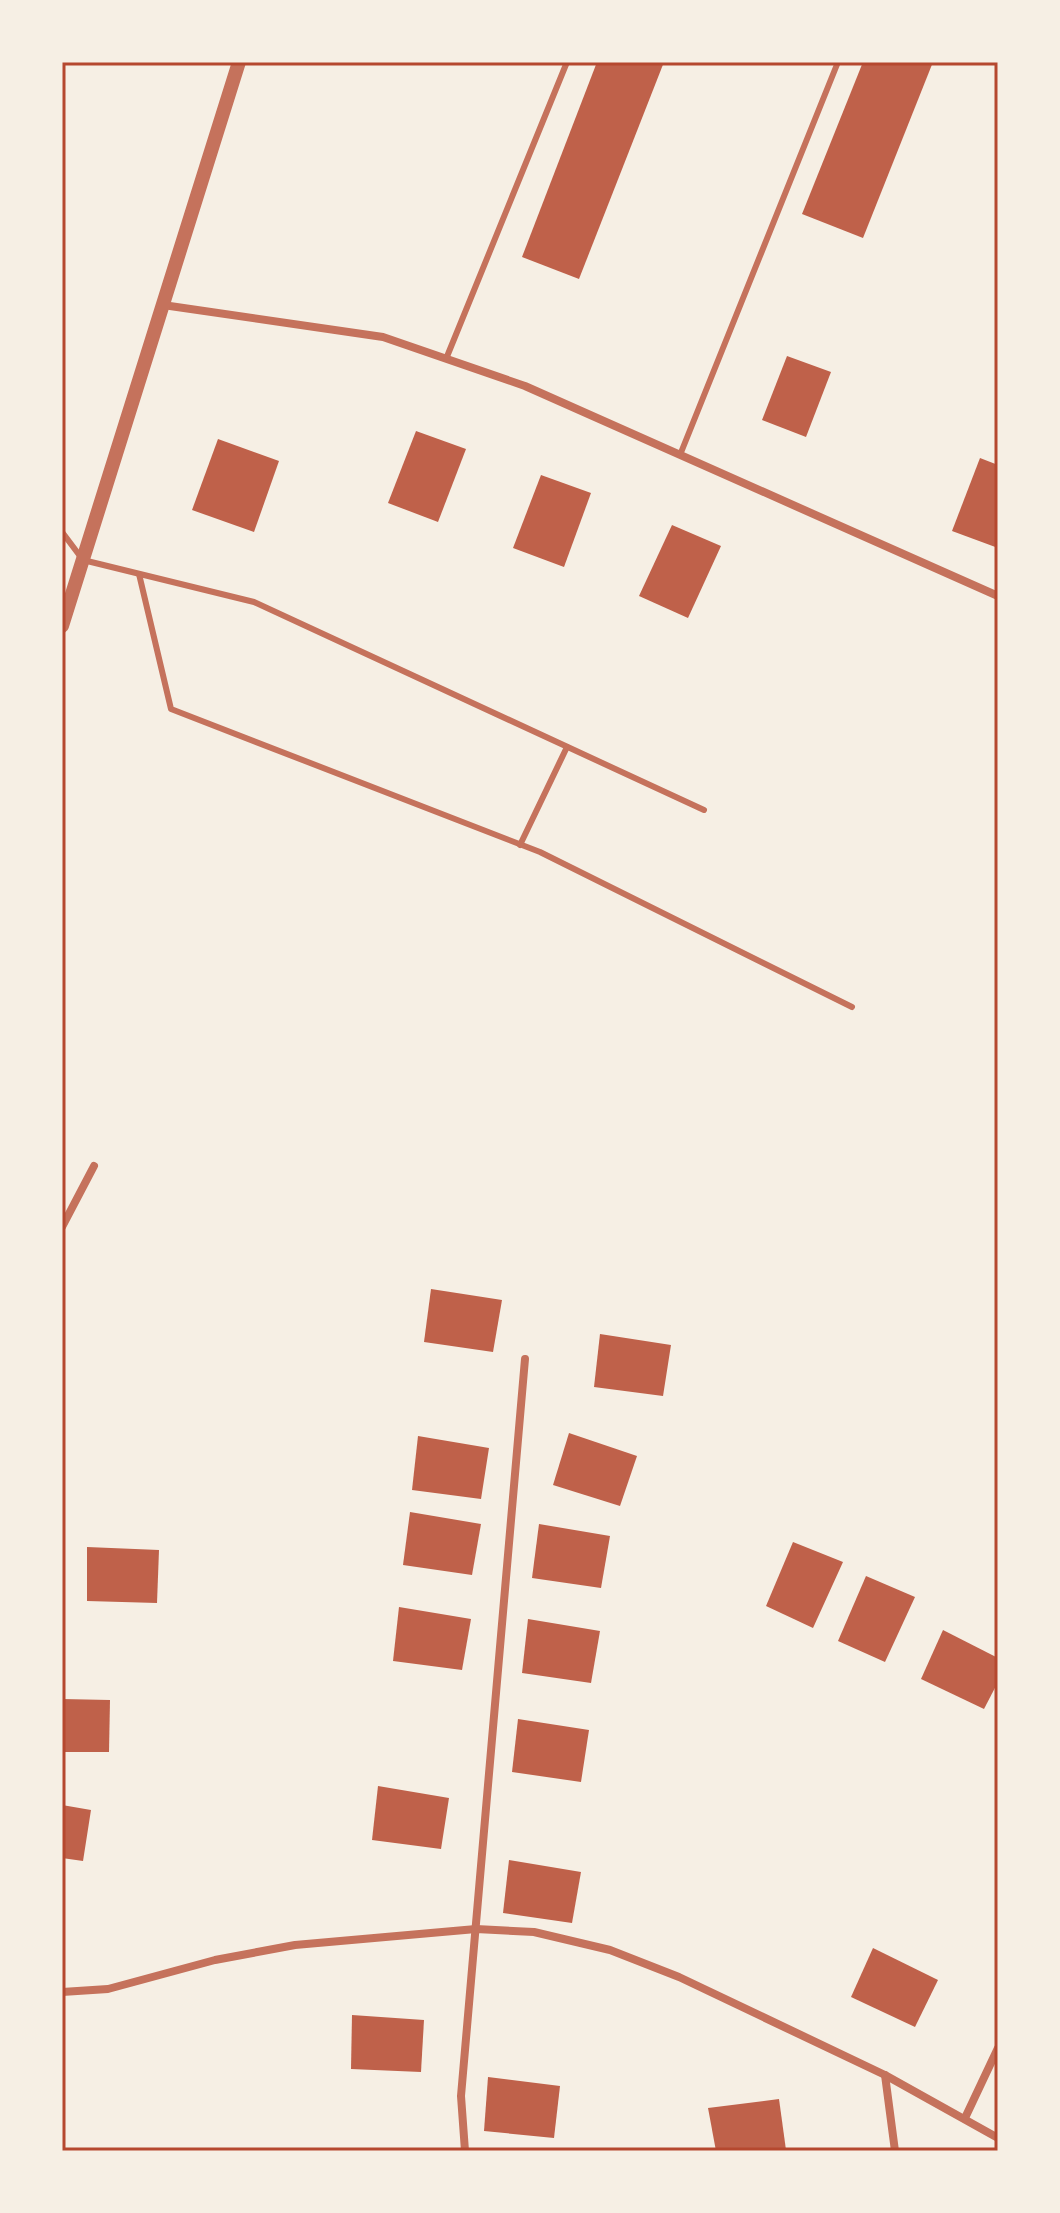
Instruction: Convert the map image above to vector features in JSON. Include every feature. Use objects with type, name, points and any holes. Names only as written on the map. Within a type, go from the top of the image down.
[{"type":"street","points":[[62,626],[239,62]]},
{"type":"street","points":[[163,305],[383,337],[525,386],[998,596]]},
{"type":"street","points":[[62,1227],[94,1166]]},
{"type":"street","points":[[465,2151],[461,2096],[525,1359]]},
{"type":"street","points":[[62,1992],[108,1989],[215,1960],[295,1945],[476,1929],[534,1932],[610,1950],[679,1977],[885,2075],[998,2138]]},
{"type":"street","points":[[965,2118],[998,2048]]},
{"type":"street","points":[[885,2075],[895,2151]]},
{"type":"lane","points":[[446,359],[567,62]]},
{"type":"lane","points":[[680,455],[838,62]]},
{"type":"lane","points":[[62,532],[83,560],[254,602],[704,810]]},
{"type":"lane","points":[[139,574],[171,709],[520,845],[852,1007]]},
{"type":"lane","points":[[520,845],[567,747]]},
{"type":"building","points":[[597,62],[664,62],[579,279],[522,257]]},
{"type":"building","points":[[863,62],[933,62],[863,238],[802,214]]},
{"type":"building","points":[[787,356],[831,372],[806,437],[762,420]]},
{"type":"building","points":[[416,431],[466,449],[438,522],[388,503]]},
{"type":"building","points":[[218,439],[279,461],[254,532],[192,510]]},
{"type":"building","points":[[980,458],[998,465],[998,548],[952,531]]},
{"type":"building","points":[[541,475],[591,493],[564,567],[513,548]]},
{"type":"building","points":[[672,525],[721,546],[688,618],[639,596]]},
{"type":"building","points":[[431,1289],[502,1300],[493,1352],[424,1342]]},
{"type":"building","points":[[600,1334],[671,1345],[663,1396],[594,1387]]},
{"type":"building","points":[[569,1433],[637,1456],[620,1506],[553,1485]]},
{"type":"building","points":[[418,1436],[489,1448],[481,1499],[412,1490]]},
{"type":"building","points":[[410,1512],[481,1524],[472,1575],[403,1565]]},
{"type":"building","points":[[539,1524],[610,1536],[601,1588],[532,1578]]},
{"type":"building","points":[[793,1542],[843,1562],[813,1628],[766,1606]]},
{"type":"building","points":[[87,1547],[159,1550],[157,1603],[87,1601]]},
{"type":"building","points":[[866,1576],[915,1597],[885,1662],[838,1641]]},
{"type":"building","points":[[399,1607],[471,1619],[462,1670],[393,1661]]},
{"type":"building","points":[[528,1619],[600,1631],[591,1683],[522,1673]]},
{"type":"building","points":[[943,1630],[998,1658],[998,1682],[984,1709],[921,1679]]},
{"type":"building","points":[[62,1699],[110,1700],[109,1752],[62,1752]]},
{"type":"building","points":[[518,1719],[589,1730],[581,1782],[512,1772]]},
{"type":"building","points":[[378,1786],[449,1798],[441,1849],[372,1840]]},
{"type":"building","points":[[62,1805],[91,1810],[83,1861],[62,1858]]},
{"type":"building","points":[[509,1860],[581,1872],[572,1923],[503,1913]]},
{"type":"building","points":[[873,1948],[938,1980],[915,2027],[851,1997]]},
{"type":"building","points":[[352,2015],[424,2020],[421,2072],[351,2069]]},
{"type":"building","points":[[488,2077],[560,2086],[554,2138],[484,2131]]},
{"type":"building","points":[[779,2099],[786,2150],[716,2151],[708,2108]]}]
